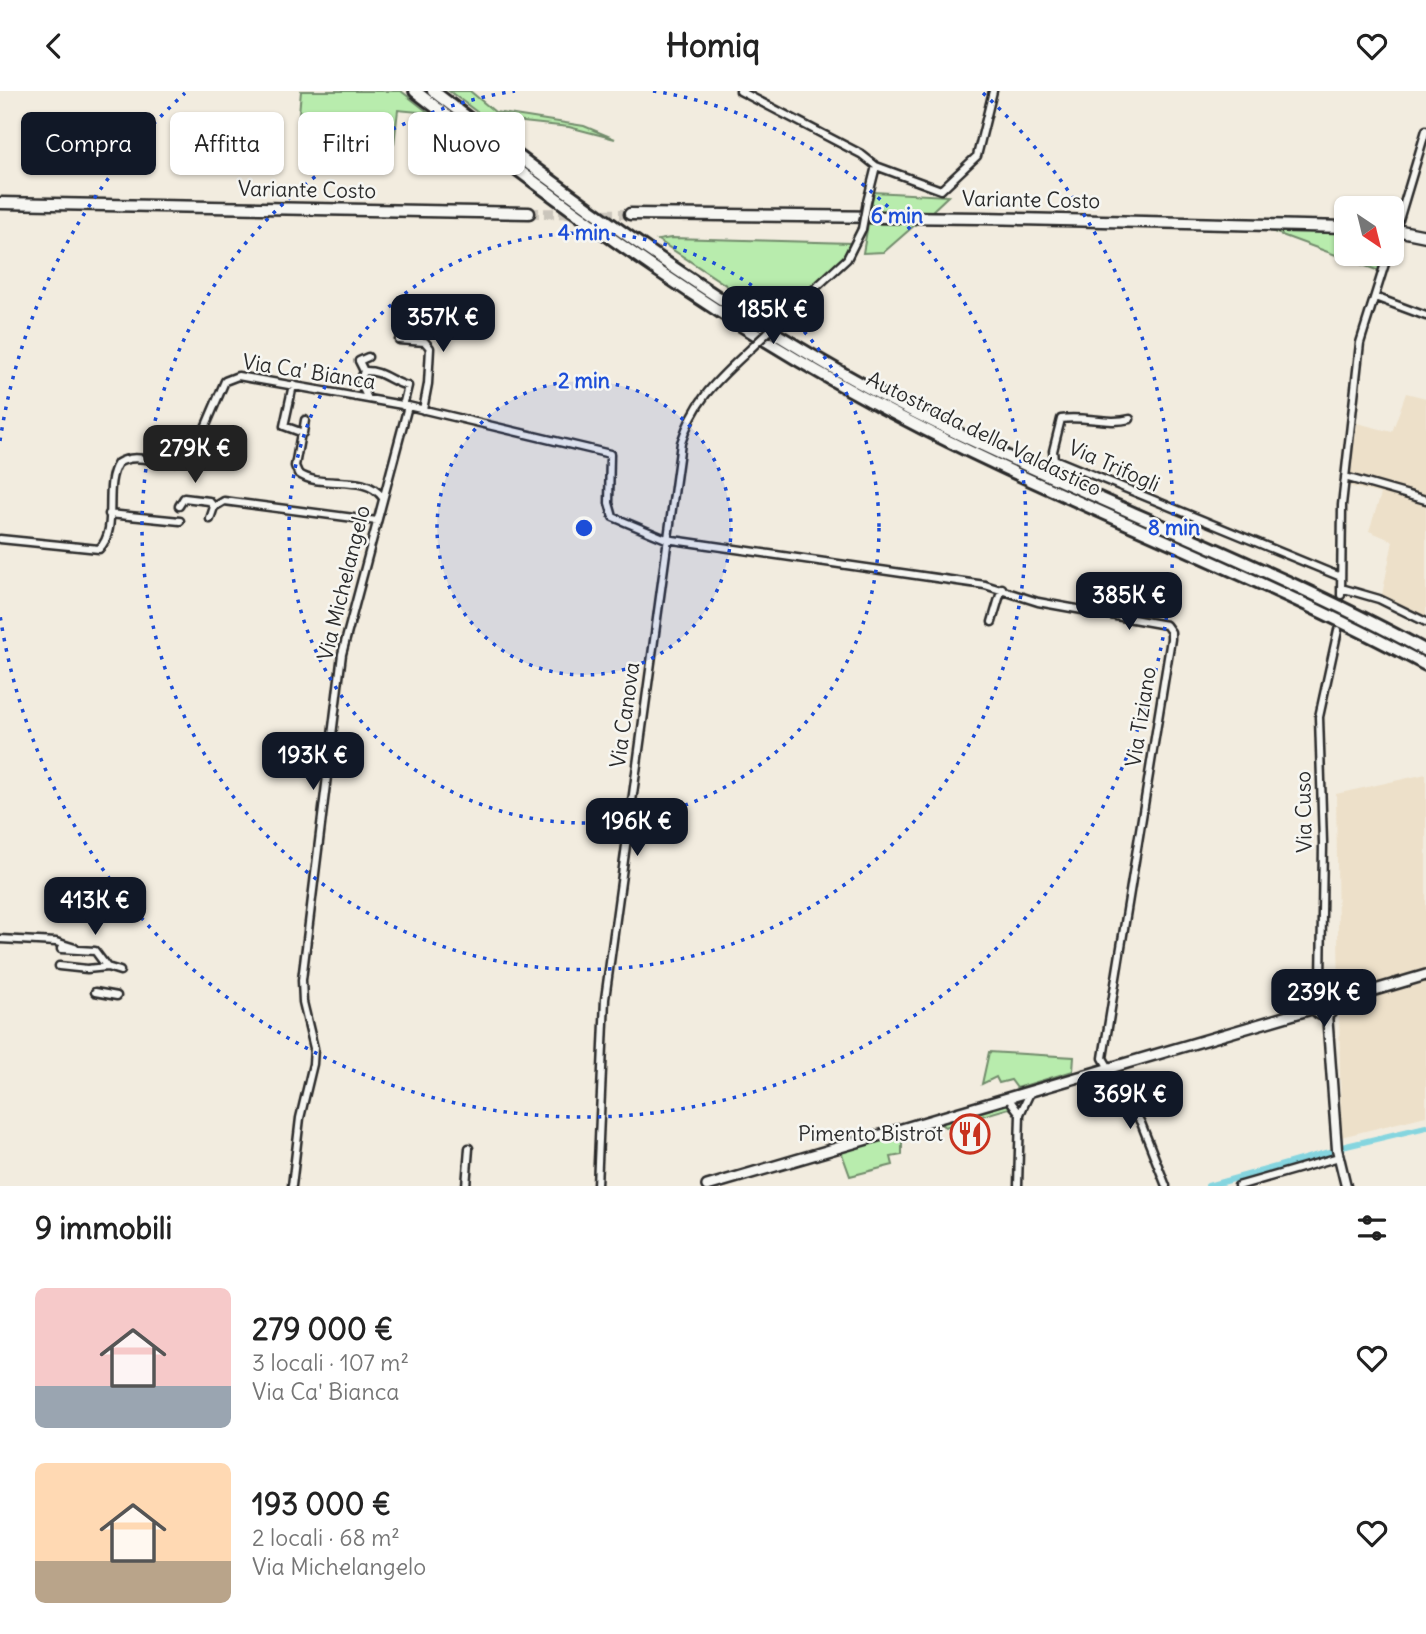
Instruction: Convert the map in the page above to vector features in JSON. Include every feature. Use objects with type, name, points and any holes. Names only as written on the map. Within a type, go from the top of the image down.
[{"type":"highway","name":"Autostrada della Valdastico","points":[[415,91],[550,196],[600,231],[769,343],[845,387],[921,428],[1080,504],[1353,626],[1426,666]]},
{"type":"highway","name":"Autostrada della Valdastico","points":[[433,91],[615,227],[778,335],[851,377],[934,422],[1045,475],[1359,615],[1426,651]]},
{"type":"highway","name":"Variante Costo","points":[[0,203],[529,213]]},
{"type":"highway","name":"Variante Costo","points":[[631,214],[981,218],[1334,227]]},
{"type":"highway","points":[[1404,233],[1426,230]]},
{"type":"highway","points":[[1404,235],[1426,236]]},
{"type":"main road","points":[[1334,1002],[1426,975]]},
{"type":"main road","points":[[1315,1007],[1317,999],[1325,995],[1334,1002]]},
{"type":"main road","points":[[1315,1007],[1321,1014],[1327,1014],[1332,1011],[1334,1002]]},
{"type":"main road","points":[[707,1186],[737,1181],[1315,1007]]},
{"type":"street","points":[[740,91],[861,154],[876,166],[928,187],[945,188],[977,156],[993,91]]},
{"type":"street","points":[[1404,203],[1426,130]]},
{"type":"street","name":"Via Canova","points":[[597,1186],[605,999],[681,443],[689,417],[710,387],[848,259],[862,229],[876,166]]},
{"type":"street","points":[[1384,266],[1360,342],[1345,477],[1341,592],[1379,599],[1426,622]]},
{"type":"street","points":[[1376,294],[1426,316]]},
{"type":"street","points":[[399,340],[425,342],[430,348],[423,410]]},
{"type":"street","points":[[368,357],[359,361],[364,371],[360,382],[368,399]]},
{"type":"street","points":[[364,371],[383,373],[393,381],[408,386],[405,406]]},
{"type":"street","name":"Via Ca' Bianca","points":[[0,539],[96,550],[106,541],[114,470],[118,463],[135,459],[177,462],[191,456],[228,378],[238,376],[405,406],[610,454],[608,498],[614,517],[666,539]]},
{"type":"street","points":[[293,385],[284,426],[301,433]]},
{"type":"street","name":"Via Michelangelo","points":[[292,1186],[300,1118],[313,1064],[314,1048],[303,1002],[302,980],[342,654],[405,406]]},
{"type":"street","name":"Via Trifogli","points":[[1130,418],[1118,421],[1078,416],[1061,419],[1052,454],[1054,459],[1141,498],[1341,577]]},
{"type":"street","points":[[305,420],[305,431],[301,433],[295,466],[298,473],[316,482],[361,485],[376,490],[383,498]]},
{"type":"street","points":[[1345,477],[1426,501]]},
{"type":"street","points":[[179,506],[184,498],[209,501],[214,507]]},
{"type":"street","points":[[211,519],[214,507],[221,501],[227,501],[377,521]]},
{"type":"street","points":[[109,514],[180,521]]},
{"type":"street","name":"Via Tiziano","points":[[666,539],[1002,588],[1028,600],[1166,625],[1171,632],[1103,1058],[1107,1068]]},
{"type":"street","points":[[992,622],[1002,588]]},
{"type":"street","name":"Via Cuso","points":[[1325,995],[1321,982],[1323,843],[1319,717],[1338,630]]},
{"type":"street","points":[[1,941],[56,942],[95,951],[107,967]]},
{"type":"street","points":[[61,949],[75,948]]},
{"type":"street","points":[[59,966],[87,969],[107,967],[120,971]]},
{"type":"street","points":[[95,992],[117,996]]},
{"type":"street","points":[[1327,1014],[1339,1157],[1346,1186]]},
{"type":"street","points":[[1107,1068],[1141,1123],[1166,1186]]},
{"type":"street","points":[[1018,1186],[1020,1114],[1030,1093]]},
{"type":"street","points":[[1009,1099],[1020,1114]]},
{"type":"street","points":[[466,1186],[469,1148]]},
{"type":"street","points":[[1243,1185],[1339,1157]]},
{"type":"shaded area","points":[[1406,393],[1426,398],[1426,618],[1382,595],[1393,541],[1369,531],[1381,494],[1349,486],[1357,423],[1392,432]]},
{"type":"shaded area","points":[[1426,774],[1426,1116],[1341,1137],[1336,794]]},
{"type":"green space","points":[[301,91],[401,91],[428,112],[398,110],[394,144],[394,112],[299,112]]},
{"type":"green space","points":[[449,91],[470,91],[495,112],[477,112]]},
{"type":"green space","points":[[525,117],[584,126],[615,139],[569,127],[525,122]]},
{"type":"green space","points":[[873,192],[948,196],[930,213],[870,212]]},
{"type":"green space","points":[[868,224],[916,224],[884,252],[863,253]]},
{"type":"green space","points":[[1271,231],[1334,232],[1334,254]]},
{"type":"green space","points":[[671,238],[851,243],[843,259],[777,319],[658,240]]},
{"type":"green space","points":[[1366,266],[1381,266],[1379,271]]},
{"type":"green space","points":[[989,1052],[1074,1057],[1073,1071],[1017,1088],[1011,1080],[999,1083],[996,1077],[982,1084]]},
{"type":"green space","points":[[1135,1083],[1152,1088],[1155,1084],[1161,1103],[1151,1108],[1143,1106],[1132,1088]]},
{"type":"green space","points":[[1006,1103],[1015,1113],[1009,1108],[945,1127],[939,1123]]},
{"type":"green space","points":[[902,1134],[902,1155],[891,1157],[893,1165],[850,1176],[841,1151]]},
{"type":"waterway","points":[[1342,1147],[1426,1127]]},
{"type":"waterway","points":[[1208,1186],[1329,1152]]},
{"type":"tunnel","points":[[529,213],[630,214]]},
{"type":"place","name":"Pimento Bistrot","points":[[970,1134]]}]
